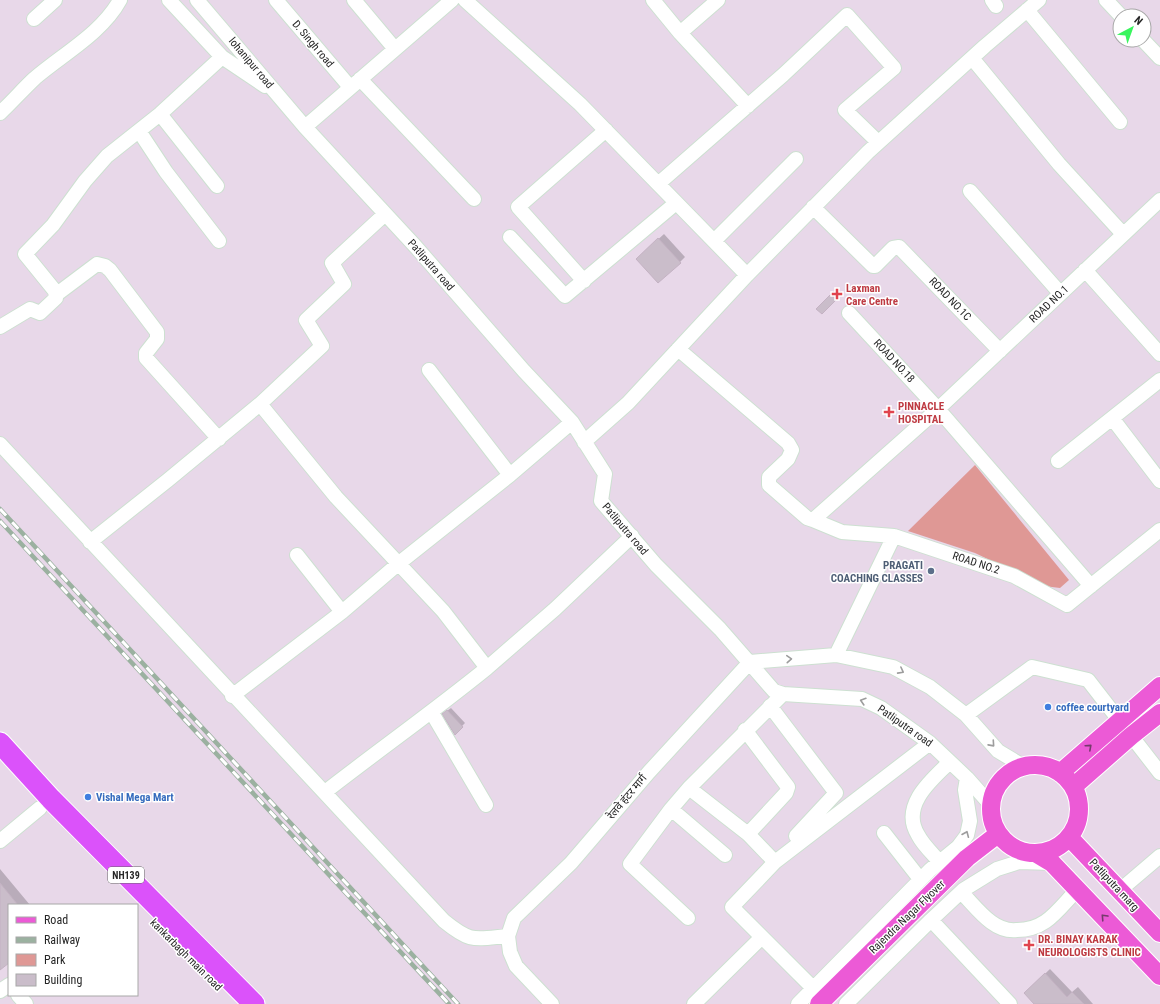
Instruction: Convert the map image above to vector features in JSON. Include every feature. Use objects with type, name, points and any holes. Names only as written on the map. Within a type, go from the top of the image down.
[{"type":"highway","name":"NH139","points":[[0,743],[51,799],[254,1004]]},
{"type":"highway","name":"NH139","points":[[0,762],[40,808]]},
{"type":"highway","name":"kankarbagh main road","points":[[40,808],[136,904]]},
{"type":"highway","name":"kankarbagh main road","points":[[138,906],[236,1004]]},
{"type":"main road","points":[[1060,773],[1119,720],[1160,686]]},
{"type":"main road","points":[[1073,787],[1131,736],[1160,713]]},
{"type":"main road","points":[[1037,854],[1055,848],[1069,837],[1076,826],[1079,813],[1078,800],[1073,787],[1060,773],[1048,767],[1036,765],[1023,766],[1011,772],[1001,780],[994,791],[990,804],[990,814],[1001,838],[1019,851],[1037,854],[1052,863],[1160,976]]},
{"type":"main road","name":"Patliputra marg","points":[[1069,837],[1160,933]]},
{"type":"main road","name":"Rajendra Nagar Flyover","points":[[816,996],[1001,838]]},
{"type":"main road","name":"Rajendra Nagar Flyover","points":[[832,1004],[971,863]]},
{"type":"street","points":[[34,19],[55,0]]},
{"type":"street","points":[[0,113],[35,78],[98,28],[112,13],[120,0]]},
{"type":"street","points":[[169,0],[222,57],[274,91]]},
{"type":"street","name":"lohanipur road","points":[[198,0],[305,127]]},
{"type":"street","name":"D. Singh road","points":[[276,0],[355,83],[474,199]]},
{"type":"street","points":[[354,0],[395,49]]},
{"type":"street","points":[[465,0],[580,104],[747,275]]},
{"type":"street","points":[[653,0],[680,33],[748,106]]},
{"type":"street","points":[[680,33],[718,0]]},
{"type":"street","points":[[584,442],[628,403],[747,275],[878,142],[1039,0]]},
{"type":"street","points":[[1106,0],[1114,8]]},
{"type":"street","points":[[305,127],[395,49],[446,2]]},
{"type":"street","points":[[1027,10],[1120,122]]},
{"type":"street","points":[[658,184],[748,106],[847,15],[894,68],[845,110],[878,142]]},
{"type":"street","points":[[1151,48],[1160,58]]},
{"type":"street","points":[[56,294],[25,254],[53,225],[85,181],[107,156],[160,114],[222,57]]},
{"type":"street","points":[[972,58],[1059,164],[1123,234]]},
{"type":"street","points":[[160,114],[217,186]]},
{"type":"street","name":"Patliputra road","points":[[305,127],[385,214],[524,371],[572,422],[605,474],[601,501],[656,565],[750,662],[774,691],[783,694],[862,699],[881,708],[930,743],[967,778],[990,804]]},
{"type":"street","points":[[584,281],[518,207],[606,130]]},
{"type":"street","points":[[139,131],[166,172],[219,241]]},
{"type":"street","points":[[714,241],[796,159]]},
{"type":"street","points":[[970,191],[1060,294]]},
{"type":"street","name":"ROAD NO.1","points":[[813,520],[938,409],[1160,200]]},
{"type":"street","points":[[510,237],[565,296],[676,203]]},
{"type":"street","name":"ROAD NO.1C","points":[[813,207],[873,266],[875,266],[893,248],[899,247],[1000,351]]},
{"type":"street","points":[[90,542],[219,439],[260,404],[322,346],[306,320],[344,284],[332,263],[385,214]]},
{"type":"street","points":[[0,327],[30,309],[40,313],[50,304],[56,294],[97,264],[105,266],[110,270],[157,332],[157,339],[146,353],[146,358],[219,439]]},
{"type":"street","points":[[1085,270],[1160,354]]},
{"type":"street","name":"ROAD NO.18","points":[[850,314],[938,409]]},
{"type":"street","points":[[678,349],[788,443],[792,450],[788,459],[769,477],[769,485],[807,518],[842,532],[894,536],[836,656]]},
{"type":"street","points":[[428,370],[510,475]]},
{"type":"street","points":[[1058,461],[1160,380]]},
{"type":"street","points":[[260,404],[336,497],[443,611],[487,668]]},
{"type":"street","points":[[938,409],[1091,586]]},
{"type":"street","points":[[1112,418],[1160,481]]},
{"type":"street","points":[[232,696],[342,612],[398,564],[510,475],[572,422]]},
{"type":"street","points":[[0,444],[232,696],[325,792],[444,921],[460,935],[474,939],[508,936],[510,952],[516,966],[552,1004]]},
{"type":"street","name":"ROAD NO.2","points":[[894,536],[1014,576],[1067,605],[1160,530]]},
{"type":"street","points":[[325,792],[370,757],[432,713],[487,668],[555,610],[632,536]]},
{"type":"street","points":[[297,555],[342,612]]},
{"type":"street","points":[[750,662],[836,656],[892,667],[930,687],[966,715],[998,751],[1023,766]]},
{"type":"street","name":"रेलवे हंटर मार्ग","points":[[508,936],[514,918],[571,863],[649,772],[750,662]]},
{"type":"street","points":[[966,715],[1032,667],[1088,680],[1160,773]]},
{"type":"street","points":[[688,918],[630,864],[671,809],[689,788],[745,730],[783,694]]},
{"type":"street","points":[[770,706],[836,794],[786,846]]},
{"type":"street","points":[[432,713],[486,805]]},
{"type":"street","points":[[745,730],[788,787],[786,793],[748,834]]},
{"type":"street","points":[[816,996],[762,937],[732,907],[775,862],[930,743]]},
{"type":"street","points":[[940,862],[918,836],[913,821],[913,815],[922,790],[950,762]]},
{"type":"street","points":[[798,1004],[816,996],[920,879],[958,847],[967,835],[970,821],[965,790],[967,778]]},
{"type":"street","points":[[689,788],[748,834],[775,862]]},
{"type":"street","points":[[968,806],[976,803],[990,804]]},
{"type":"street","points":[[0,841],[40,808]]},
{"type":"street","points":[[671,809],[725,855]]},
{"type":"street","points":[[884,833],[920,879]]},
{"type":"street","points":[[1119,891],[1160,856]]},
{"type":"street","points":[[846,1004],[961,892],[997,868],[1019,862],[1052,863]]},
{"type":"street","points":[[961,892],[990,922],[998,927],[1011,930],[1028,930],[1038,927],[1047,921],[1078,889]]},
{"type":"street","points":[[931,920],[1002,1002]]},
{"type":"street","points":[[694,1004],[762,937]]},
{"type":"street","points":[[19,996],[26,1004]]},
{"type":"green space","points":[[975,465],[1069,580],[1060,588],[1044,586],[975,553],[908,531]]},
{"type":"building","points":[[658,238],[681,263],[658,283],[636,259]]},
{"type":"building","points":[[834,291],[839,297],[822,314],[816,309]]},
{"type":"building","points":[[447,710],[463,727],[455,735],[442,714]]},
{"type":"building","points":[[0,883],[17,904],[8,904],[8,964],[0,970]]},
{"type":"building","points":[[1045,973],[1067,997],[1072,992],[1084,1004],[1034,1004],[1024,993]]},
{"type":"railway","points":[[0,509],[458,1004]]},
{"type":"railway","points":[[0,521],[449,1004]]},
{"type":"place","name":"Laxman Care Centre","points":[[837,294]]},
{"type":"place","name":"PINNACLE HOSPITAL","points":[[889,412]]},
{"type":"place","name":"PRAGATI COACHING CLASSES","points":[[931,571]]},
{"type":"place","name":"coffee courtyard","points":[[1048,707]]},
{"type":"place","name":"Vishal Mega Mart","points":[[88,797]]},
{"type":"place","name":"DR. BINAY KARAK NEUROLOGISTS CLINIC","points":[[1029,945]]}]
